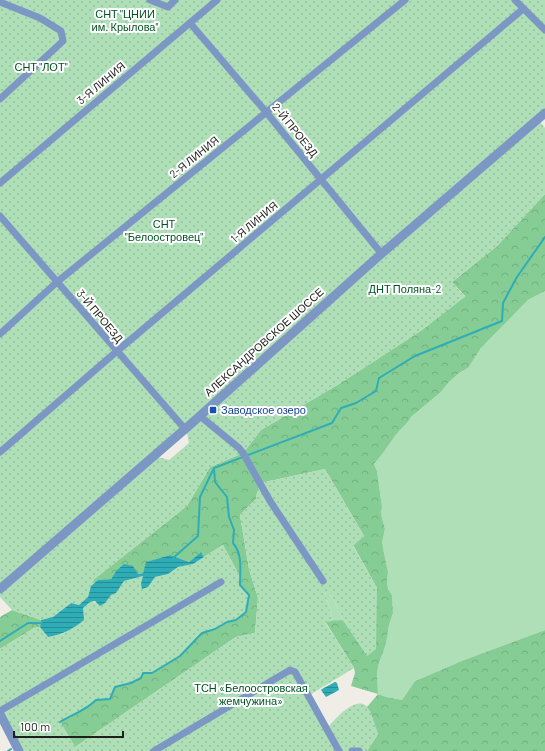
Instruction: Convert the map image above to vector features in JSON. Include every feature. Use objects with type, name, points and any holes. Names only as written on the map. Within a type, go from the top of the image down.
[{"type":"street","points":[[150,0],[168,7],[176,0]]},
{"type":"street","name":"3-Я ЛИНИЯ","points":[[0,183],[217,0]]},
{"type":"street","name":"2-Я ЛИНИЯ","points":[[0,334],[57,282],[405,0]]},
{"type":"street","points":[[515,0],[545,30]]},
{"type":"street","points":[[0,2],[40,18],[61,31],[63,41],[0,99]]},
{"type":"street","name":"1-Я ЛИНИЯ","points":[[0,452],[116,352],[523,9]]},
{"type":"street","name":"2-Й ПРОЕЗД","points":[[190,23],[266,112],[381,254]]},
{"type":"street","name":"АЛЕКСАНДРОВСКОЕ ШОССЕ","points":[[0,589],[200,416],[381,254],[545,113]]},
{"type":"street","name":"3-Й ПРОЕЗД","points":[[0,216],[116,352],[185,429]]},
{"type":"street","points":[[200,416],[239,448],[270,501],[323,581]]},
{"type":"street","points":[[19,751],[0,713],[220,582]]},
{"type":"street","points":[[154,751],[290,670],[295,672],[339,751]]},
{"type":"street","points":[[352,751],[359,751]]},
{"type":"green space","name":"СНТ \"Белоостровец\"","points":[[0,0],[545,0],[545,113],[538,119],[545,128],[545,194],[497,246],[452,282],[465,297],[422,330],[339,384],[261,430],[243,453],[210,467],[187,506],[93,580],[95,583],[91,586],[88,597],[79,605],[71,603],[53,617],[41,620],[12,610],[0,597]],"holes":[[[186,429],[189,443],[169,460],[154,456]]]},
{"type":"green space","points":[[545,194],[545,291],[528,300],[481,348],[468,368],[459,373],[441,392],[411,417],[374,464],[377,471],[382,507],[381,514],[385,529],[382,543],[388,572],[388,589],[392,595],[393,613],[389,625],[386,644],[377,673],[378,694],[351,686],[355,673],[354,668],[325,621],[343,620],[367,655],[377,588],[353,545],[364,536],[325,469],[260,484],[256,499],[240,515],[249,569],[258,598],[255,633],[236,637],[75,747],[60,722],[83,710],[96,700],[110,699],[115,687],[131,683],[143,673],[152,673],[180,656],[202,633],[215,629],[227,622],[236,620],[246,612],[249,595],[240,585],[240,577],[223,545],[204,557],[201,552],[189,562],[170,555],[147,562],[143,573],[138,574],[116,571],[111,579],[98,580],[95,583],[93,580],[187,506],[210,467],[243,453],[261,430],[339,384],[422,330],[465,296],[452,282],[497,246]]},
{"type":"green space","points":[[545,291],[545,630],[464,660],[415,681],[402,700],[378,694],[377,673],[386,644],[389,625],[393,613],[392,595],[388,589],[388,572],[382,543],[385,529],[381,514],[382,507],[377,471],[374,464],[411,417],[441,392],[459,373],[468,368],[481,348],[528,300]]},
{"type":"green space","name":"ТСН «Белоостровская жемчужина»","points":[[325,469],[364,536],[353,546],[377,588],[376,649],[367,656],[343,620],[329,592],[325,592],[333,621],[325,622],[354,668],[308,696],[327,729],[340,714],[352,706],[364,704],[373,717],[378,734],[367,751],[19,751],[0,714],[0,649],[34,628],[40,627],[48,637],[66,632],[72,629],[80,620],[83,608],[90,602],[105,603],[110,595],[116,593],[124,581],[144,576],[142,588],[148,587],[155,577],[168,574],[178,567],[193,564],[223,545],[240,577],[240,585],[249,595],[246,612],[236,620],[227,622],[215,629],[202,633],[180,656],[152,673],[143,673],[135,681],[115,687],[110,699],[96,700],[83,710],[60,721],[75,747],[236,637],[255,633],[258,598],[249,569],[240,515],[256,499],[260,484]]},
{"type":"green space","points":[[325,592],[329,592],[343,620],[333,621]]},
{"type":"green space","points":[[12,610],[41,620],[40,627],[34,628],[0,649],[0,617]]},
{"type":"green space","points":[[545,630],[545,751],[367,751],[378,734],[367,707],[378,694],[402,700],[415,681],[464,660]]},
{"type":"water","points":[[201,552],[204,557],[193,564],[178,567],[168,574],[155,577],[148,587],[142,589],[141,584],[143,576],[124,581],[116,593],[111,595],[105,603],[100,606],[95,601],[90,602],[83,608],[84,620],[67,631],[48,637],[40,627],[41,620],[53,617],[71,603],[79,605],[88,597],[91,586],[98,580],[111,579],[116,571],[124,564],[133,566],[138,574],[143,573],[146,562],[170,555],[189,562]]},
{"type":"water","points":[[335,682],[337,683],[339,690],[326,697],[321,690]]},
{"type":"waterway","points":[[173,558],[198,536],[200,497],[214,468],[332,423],[341,408],[356,403],[376,391],[379,378],[415,356],[502,321],[503,303],[517,277],[545,237]]},
{"type":"waterway","points":[[60,722],[83,710],[96,700],[110,699],[115,687],[131,683],[141,678],[143,673],[152,673],[180,656],[202,633],[215,629],[227,622],[236,620],[246,612],[249,595],[240,585],[240,558],[233,543],[234,530],[229,517],[227,497],[215,482],[214,469]]},
{"type":"waterway","points":[[0,641],[28,623],[42,623]]},
{"type":"place","name":"Заводское озеро","points":[[213,410]]},
{"type":"park label","name":"СНТ \"ЦНИИ им. Крылова\"","points":[[125,20]]},
{"type":"park label","name":"СНТ \"ЛОТ\"","points":[[41,67]]},
{"type":"park label","name":"ДНТ Поляна-2","points":[[405,289]]}]
